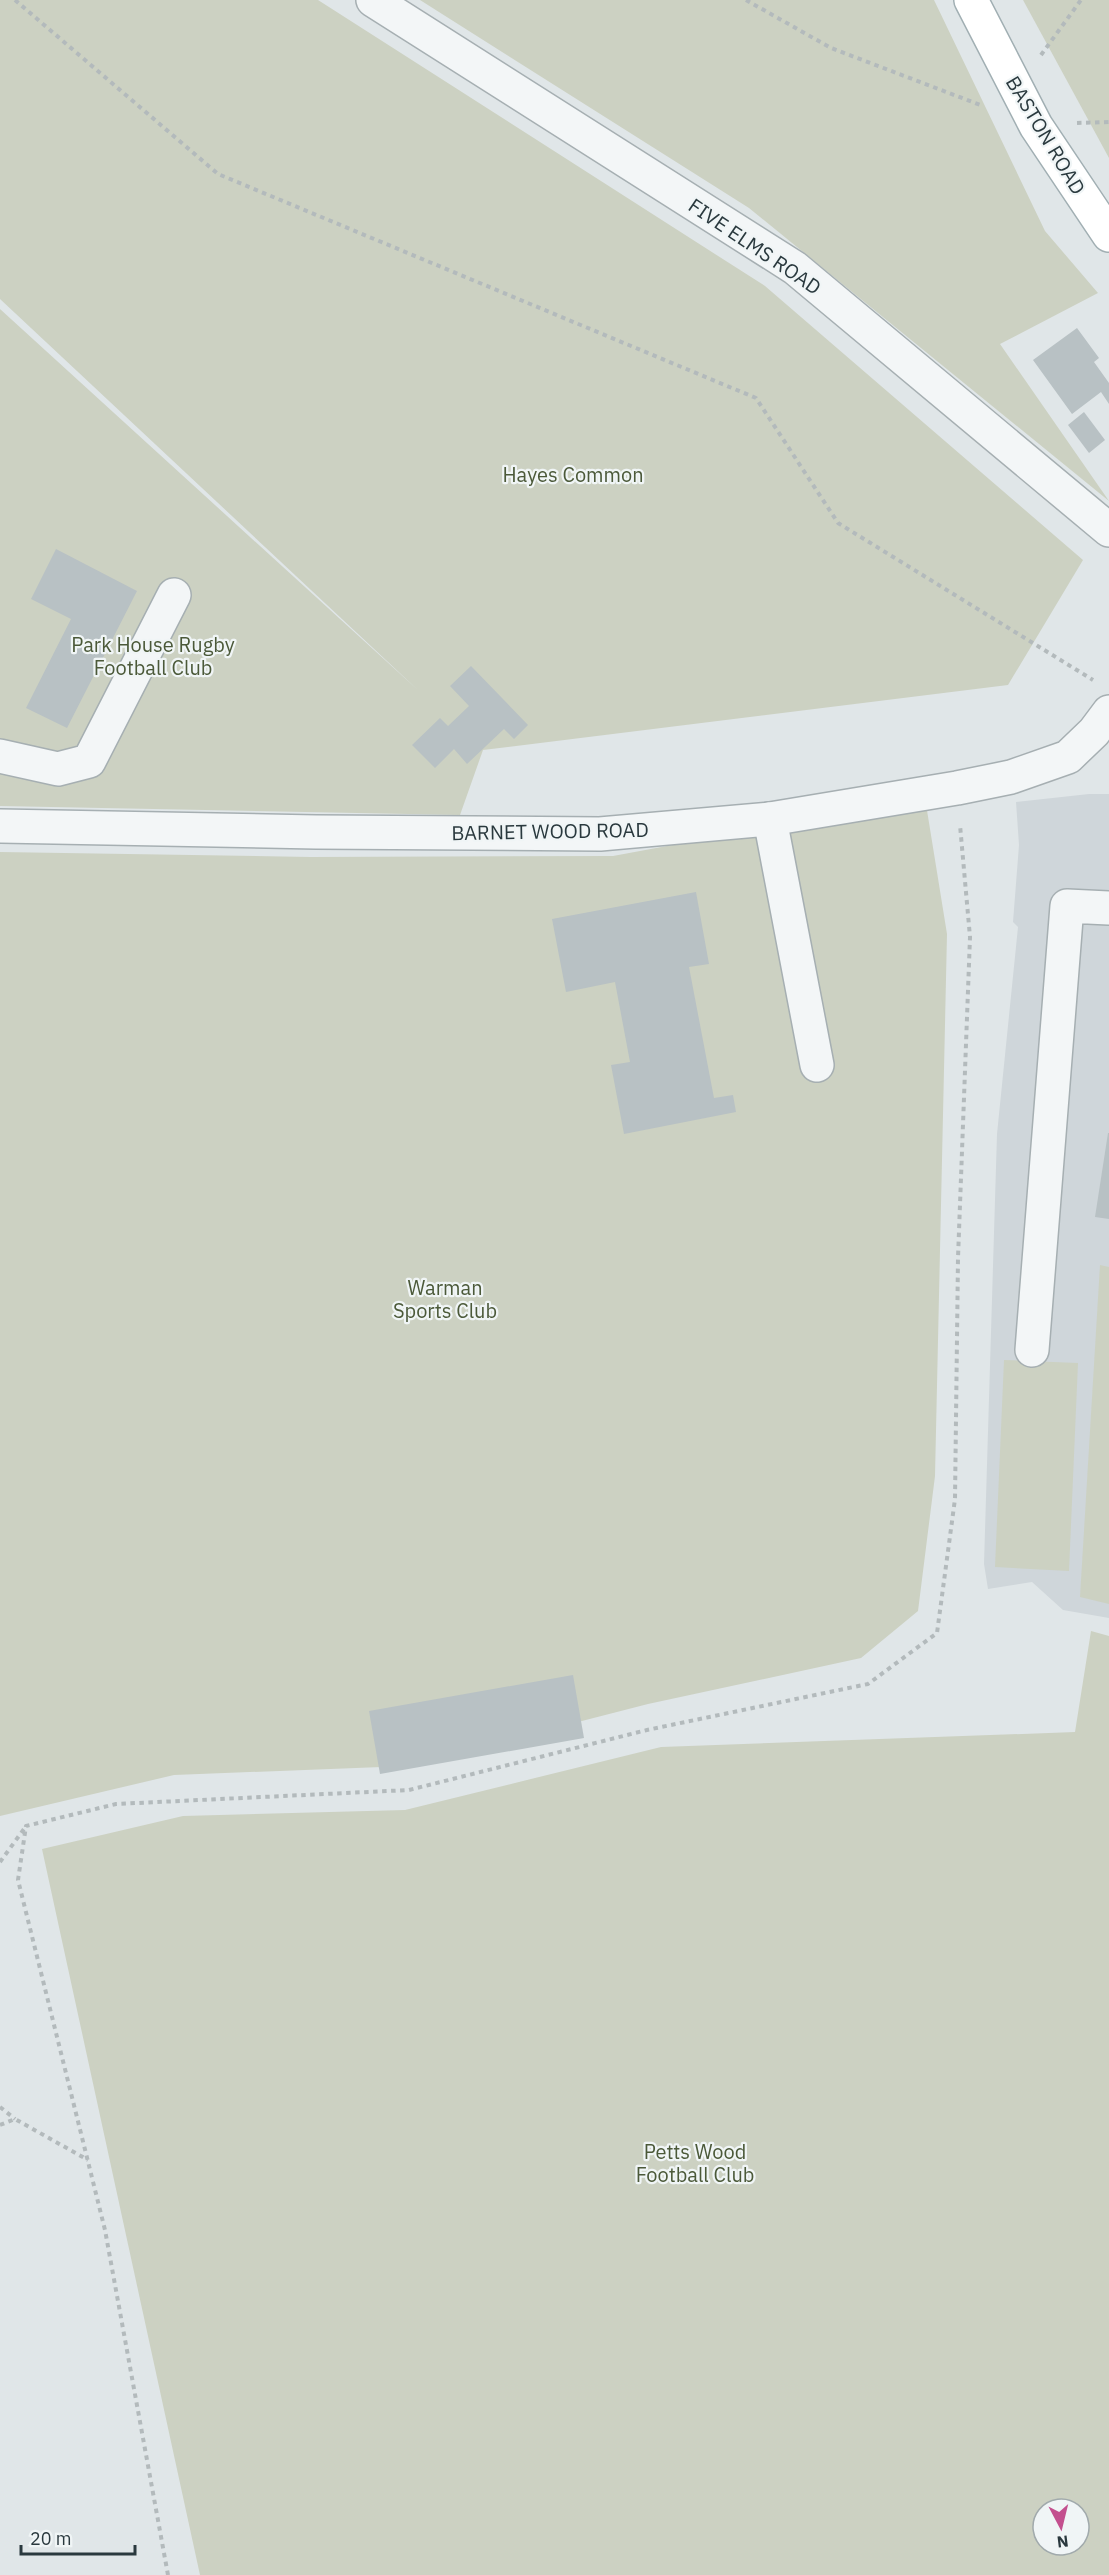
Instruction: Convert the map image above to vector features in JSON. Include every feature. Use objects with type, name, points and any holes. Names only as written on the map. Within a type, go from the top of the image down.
[{"type":"main road","name":"BASTON ROAD","points":[[971,0],[1036,126],[1109,235]]},
{"type":"street","name":"FIVE ELMS ROAD","points":[[373,0],[795,268],[1109,530]]},
{"type":"street","points":[[0,756],[58,768],[89,761],[174,595]]},
{"type":"street","name":"BARNET WOOD ROAD","points":[[0,826],[600,834],[770,819],[1011,777],[1068,757],[1103,718]]},
{"type":"street","points":[[770,819],[817,1065]]},
{"type":"street","points":[[1032,1350],[1067,906],[1109,908]]},
{"type":"path","points":[[15,0],[218,174],[756,398],[838,523],[1103,718]]},
{"type":"path","points":[[746,0],[831,48],[1036,126],[1109,122]]},
{"type":"path","points":[[1017,89],[1081,0]]},
{"type":"path","points":[[0,1862],[26,1826],[116,1804],[409,1790],[647,1730],[868,1684],[937,1633],[955,1498],[958,1258],[970,937],[957,788]]},
{"type":"path","points":[[26,1826],[18,1880],[105,2230],[168,2575]]},
{"type":"path","points":[[0,2107],[15,2119],[88,2160]]},
{"type":"path","points":[[0,2126],[15,2119]]},
{"type":"shaded area","points":[[1109,794],[1109,1618],[1063,1610],[1032,1582],[988,1589],[984,1564],[997,1134],[1018,927],[1013,922],[1019,845],[1016,802]]},
{"type":"green space","name":"Hayes Common","points":[[0,0],[318,0],[765,286],[1083,560],[1008,685],[483,750],[460,815],[0,806],[0,309],[419,691],[0,299]]},
{"type":"green space","points":[[420,0],[934,0],[1045,231],[1098,293],[1000,344],[1109,501],[749,208]]},
{"type":"green space","points":[[1023,0],[1109,0],[1109,158]]},
{"type":"green space","name":"Warman Sports Club","points":[[925,798],[947,934],[935,1476],[918,1611],[861,1658],[648,1704],[407,1766],[174,1775],[0,1816],[0,852],[311,857],[613,856]]},
{"type":"green space","points":[[1100,1265],[1109,1267],[1109,1604],[1080,1597]]},
{"type":"green space","points":[[1004,1360],[1078,1363],[1069,1571],[995,1567]]},
{"type":"green space","name":"Petts Wood Football Club","points":[[1091,1631],[1109,1636],[1109,2575],[200,2575],[42,1849],[183,1816],[405,1810],[661,1747],[1075,1732]]},
{"type":"building","points":[[1077,328],[1099,358],[1094,362],[1109,383],[1109,404],[1101,392],[1072,414],[1033,360]]},
{"type":"building","points":[[1084,412],[1105,440],[1089,453],[1068,425]]},
{"type":"building","points":[[56,549],[137,591],[67,728],[26,708],[71,619],[31,599]]},
{"type":"building","points":[[471,666],[528,725],[514,739],[504,729],[467,764],[454,749],[435,768],[412,745],[440,718],[448,726],[469,706],[450,686]]},
{"type":"building","points":[[696,892],[709,964],[689,967],[714,1098],[733,1095],[736,1112],[624,1134],[611,1065],[630,1062],[615,982],[566,992],[552,919]]},
{"type":"building","points":[[1109,1133],[1109,1219],[1095,1217]]},
{"type":"building","points":[[573,1675],[584,1738],[380,1774],[369,1711]]},
{"type":"park label","name":"Park House Rugby Football Club","points":[[153,656]]}]
